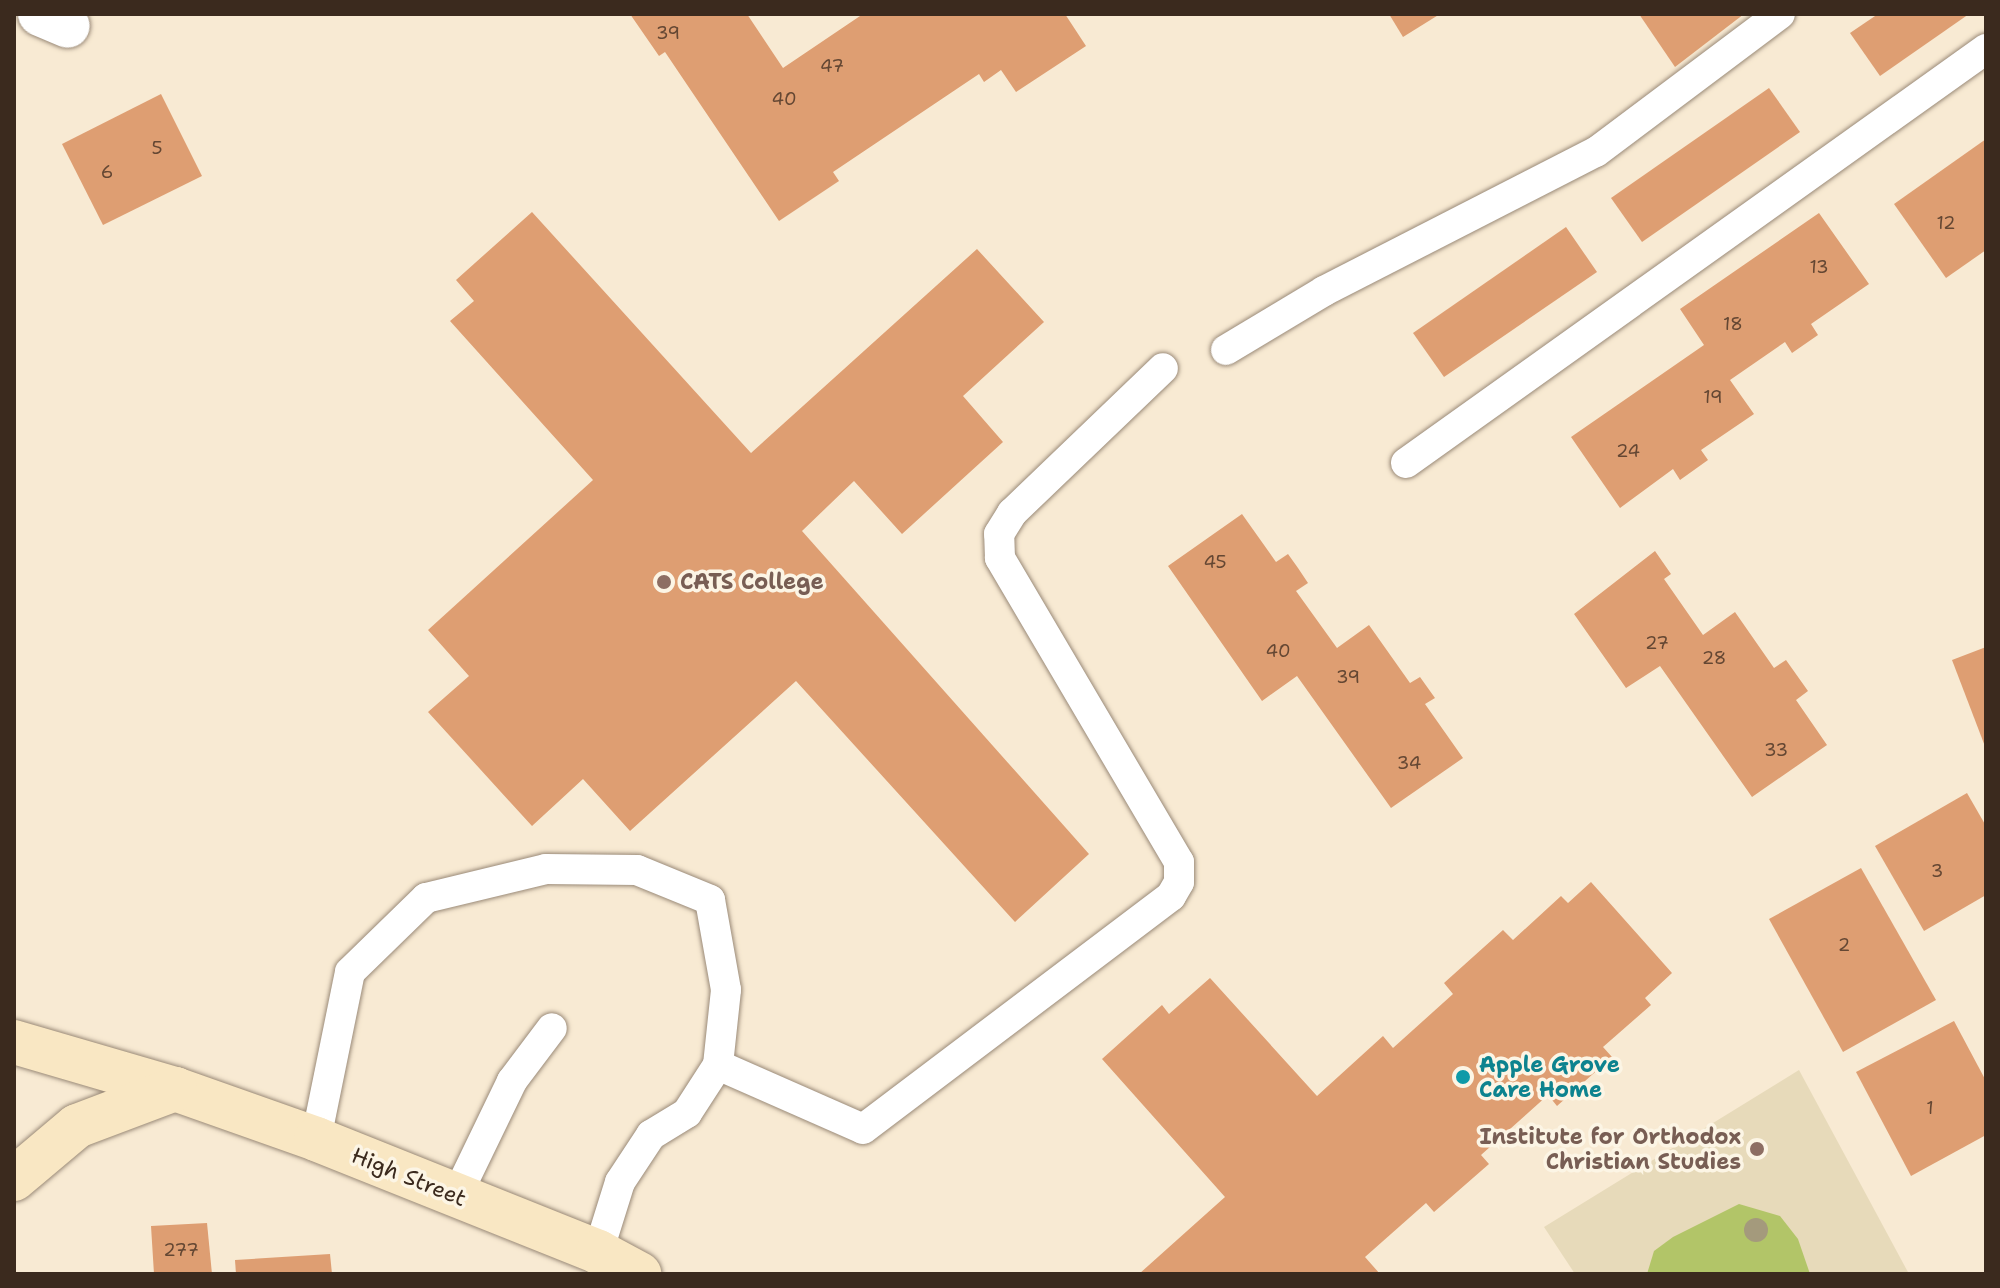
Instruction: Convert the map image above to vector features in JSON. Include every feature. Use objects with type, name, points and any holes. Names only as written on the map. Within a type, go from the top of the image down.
[{"type":"street","name":"High Street","points":[[14,1042],[175,1089],[316,1139],[598,1252],[639,1274]]},
{"type":"street","points":[[14,1179],[77,1126],[175,1089]]},
{"type":"lane","points":[[1226,350],[1324,291],[1596,152],[1780,14]]},
{"type":"lane","points":[[1406,463],[1986,49]]},
{"type":"lane","points":[[718,1065],[863,1129],[1171,896],[1179,882],[1179,862],[1000,558],[999,534],[1012,513],[1163,368]]},
{"type":"lane","points":[[316,1139],[350,972],[426,898],[546,869],[637,870],[710,900],[726,990],[718,1065],[687,1113],[651,1135],[620,1182],[598,1252]]},
{"type":"lane","points":[[456,1197],[512,1081],[552,1028]]},
{"type":"shaded area","name":"Institute for Orthodox Christian Studies","points":[[1799,1070],[1909,1274],[1575,1274],[1544,1227]]},
{"type":"green space","points":[[1739,1204],[1780,1216],[1798,1239],[1810,1274],[1647,1274],[1654,1251],[1673,1237]]},
{"type":"building","points":[[630,14],[747,14],[783,68],[863,14],[1065,14],[1086,46],[1016,92],[1001,70],[984,82],[979,74],[833,172],[839,181],[779,221],[665,52],[659,56]]},
{"type":"building","points":[[1389,14],[1440,14],[1403,37]]},
{"type":"building","points":[[1639,14],[1744,14],[1675,67]]},
{"type":"building","points":[[1878,14],[1969,14],[1880,76],[1850,33]]},
{"type":"building","points":[[1769,88],[1800,132],[1642,242],[1611,198]]},
{"type":"building","points":[[161,94],[202,176],[103,225],[62,144]]},
{"type":"building","points":[[1986,139],[1986,250],[1946,278],[1894,204]]},
{"type":"building","name":"CATS College","points":[[532,212],[751,453],[977,249],[1044,322],[963,396],[1003,442],[902,534],[854,481],[802,531],[1089,854],[1015,922],[796,681],[630,831],[583,779],[532,826],[428,712],[469,676],[428,630],[593,480],[450,321],[474,301],[456,280]]},
{"type":"building","points":[[1819,213],[1869,284],[1811,324],[1818,335],[1792,353],[1785,342],[1730,380],[1754,414],[1701,450],[1708,460],[1680,480],[1673,469],[1620,508],[1571,437],[1704,345],[1680,309]]},
{"type":"building","points":[[1566,227],[1597,272],[1444,377],[1413,333]]},
{"type":"building","points":[[1242,514],[1276,562],[1288,554],[1298,568],[1308,583],[1296,591],[1337,648],[1369,625],[1410,683],[1420,677],[1435,698],[1425,704],[1463,758],[1391,808],[1297,676],[1262,701],[1168,566]]},
{"type":"building","points":[[1655,551],[1671,574],[1664,579],[1703,635],[1735,612],[1774,668],[1786,660],[1808,691],[1796,700],[1827,745],[1752,797],[1660,666],[1626,688],[1574,614]]},
{"type":"building","points":[[1986,647],[1986,749],[1952,660]]},
{"type":"building","points":[[1967,793],[1986,826],[1986,895],[1924,931],[1875,846]]},
{"type":"building","points":[[1861,868],[1936,1000],[1843,1052],[1769,919]]},
{"type":"building","name":"Apple Grove Care Home","points":[[1591,882],[1672,973],[1645,998],[1651,1005],[1603,1047],[1612,1057],[1557,1106],[1548,1095],[1481,1155],[1489,1164],[1434,1212],[1426,1203],[1365,1257],[1380,1274],[1139,1274],[1225,1197],[1102,1059],[1162,1005],[1169,1014],[1210,978],[1317,1096],[1383,1036],[1393,1048],[1453,994],[1444,983],[1503,930],[1513,940],[1561,896],[1568,903]]},
{"type":"building","points":[[1954,1021],[1986,1081],[1986,1135],[1911,1176],[1856,1072]]},
{"type":"building","points":[[207,1223],[212,1274],[154,1274],[151,1226]]},
{"type":"building","points":[[330,1254],[332,1274],[236,1274],[235,1260]]},
{"type":"place","name":"CATS College","points":[[664,582]]},
{"type":"place","name":"Apple Grove Care Home","points":[[1463,1077]]},
{"type":"place","name":"Institute for Orthodox Christian Studies","points":[[1757,1149]]}]
